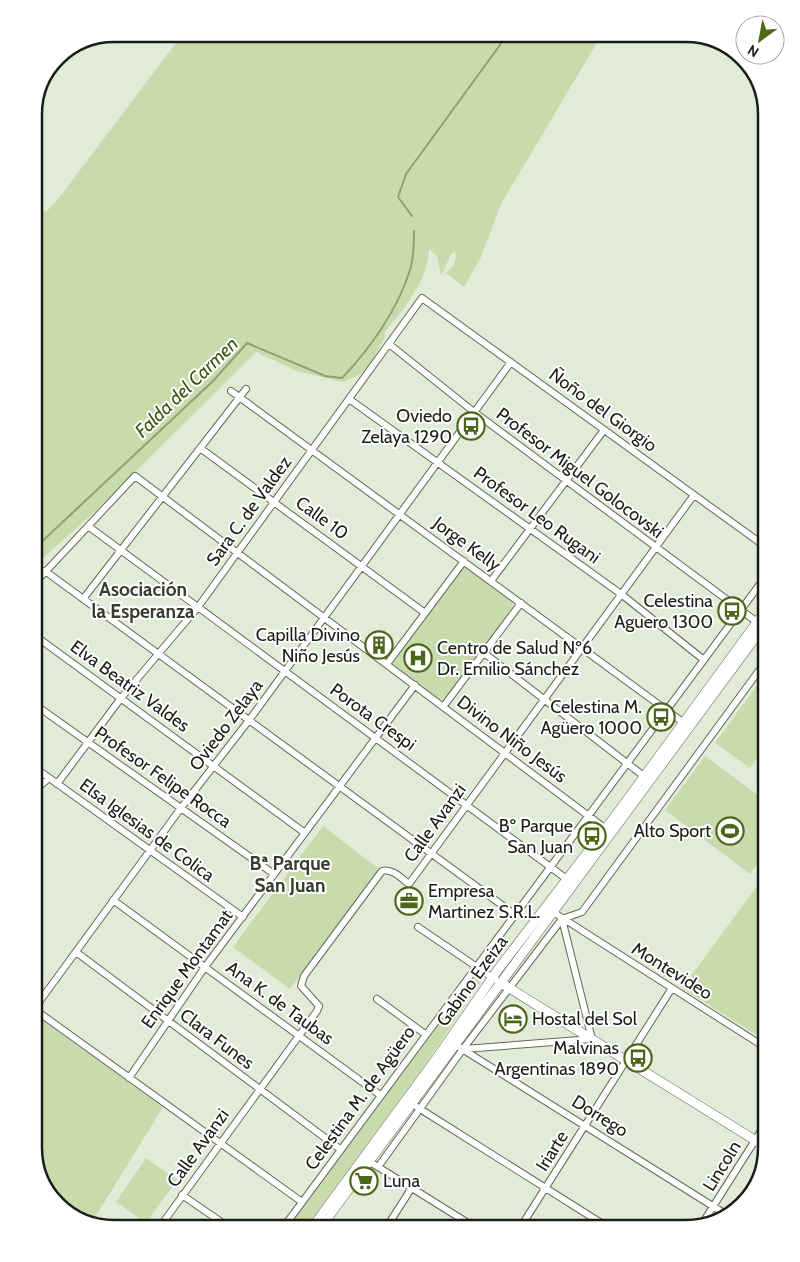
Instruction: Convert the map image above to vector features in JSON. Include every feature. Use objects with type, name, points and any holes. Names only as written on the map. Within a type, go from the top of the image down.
[{"type":"main road","name":"Gabino Ezeiza","points":[[318,1219],[434,1062],[492,978],[758,627]]},
{"type":"main road","name":"Gabino Ezeiza","points":[[327,1219],[416,1106],[501,983],[758,627]]},
{"type":"main road","points":[[501,983],[756,1140]]},
{"type":"street","name":"Sara C. de Valdez","points":[[57,784],[89,744],[121,698],[198,607],[422,298]]},
{"type":"street","name":"Ñoño del Giorgio","points":[[422,298],[758,541]]},
{"type":"street","name":"Profesor Miguel Golocovski","points":[[389,344],[474,412],[567,480],[655,548],[758,621]]},
{"type":"street","name":"Oviedo Zelaya","points":[[42,998],[181,808],[250,719],[511,362]]},
{"type":"street","points":[[83,599],[246,389]]},
{"type":"street","name":"Jorge Kelly","points":[[231,391],[684,723]]},
{"type":"street","name":"Profesor Leo Rugani","points":[[349,399],[621,594],[704,660]]},
{"type":"street","points":[[491,581],[604,430]]},
{"type":"street","name":"Calle 10","points":[[200,448],[425,613]]},
{"type":"street","name":"Divino Niño Jesús","points":[[88,526],[135,476],[606,829]]},
{"type":"street","name":"Calle Avanzi","points":[[165,1219],[319,1006],[301,986],[310,969],[382,871],[393,872],[409,884],[694,495]]},
{"type":"street","points":[[43,574],[88,526]]},
{"type":"street","name":"Porota Crespi","points":[[88,526],[568,880]]},
{"type":"street","points":[[387,664],[464,561]]},
{"type":"street","points":[[45,571],[250,719],[514,914]]},
{"type":"street","name":"Celestina M. de Agüero","points":[[289,1219],[758,587]]},
{"type":"street","points":[[443,707],[521,603]]},
{"type":"street","name":"Elva Beatriz Valdes","points":[[42,641],[305,833]]},
{"type":"street","points":[[484,653],[628,762],[645,777]]},
{"type":"street","points":[[459,1046],[511,988],[562,919],[582,912],[758,672]]},
{"type":"street","name":"Enrique Montamat","points":[[128,1078],[205,968],[415,686]]},
{"type":"street","name":"Profesor Felipe Rocca","points":[[42,710],[274,874]]},
{"type":"street","name":"Elsa Iglesias de Colica","points":[[42,773],[243,917]]},
{"type":"street","points":[[42,784],[49,778]]},
{"type":"street","name":"Ana K. de Taubas","points":[[114,900],[380,1095]]},
{"type":"street","name":"Montevideo","points":[[553,912],[758,1043]]},
{"type":"street","points":[[459,1046],[592,1038],[562,919]]},
{"type":"street","points":[[418,927],[501,983]]},
{"type":"street","name":"Clara Funes","points":[[76,952],[340,1149]]},
{"type":"street","name":"Iriarte","points":[[525,1220],[672,988]]},
{"type":"street","points":[[378,999],[425,1034]]},
{"type":"street","points":[[42,1015],[302,1202]]},
{"type":"street","name":"Dorrego","points":[[459,1046],[720,1211]]},
{"type":"street","points":[[378,1167],[416,1106],[596,1220]]},
{"type":"street","name":"Lincoln","points":[[707,1216],[758,1137]]},
{"type":"street","points":[[370,1162],[462,1220]]},
{"type":"street","points":[[391,1219],[411,1189]]},
{"type":"street","points":[[182,1195],[217,1219]]},
{"type":"green space","points":[[177,42],[597,43],[501,204],[481,257],[464,287],[446,273],[454,264],[456,258],[455,251],[450,256],[441,276],[437,256],[429,249],[428,261],[420,283],[407,304],[385,332],[384,339],[367,371],[343,382],[297,371],[256,352],[101,506],[43,558],[43,211],[47,211],[59,198]]},
{"type":"green space","points":[[468,567],[512,599],[513,607],[447,698],[438,700],[395,668],[393,664],[461,569]]},
{"type":"green space","points":[[758,684],[758,757],[750,768],[715,743]]},
{"type":"green space","name":"Alto Sport","points":[[705,756],[758,795],[758,864],[750,874],[665,810]]},
{"type":"green space","points":[[323,826],[379,869],[290,989],[233,947]]},
{"type":"green space","points":[[758,885],[758,1036],[682,988]]},
{"type":"green space","points":[[479,974],[482,979],[425,1065],[312,1219],[294,1219],[475,975]]},
{"type":"green space","points":[[42,1020],[163,1107],[95,1217],[85,1213],[60,1195],[50,1180],[44,1162],[42,1148]]},
{"type":"green space","points":[[146,1158],[177,1180],[149,1219],[140,1219],[116,1202]]},
{"type":"waterway","name":"Falda del Carmen","points":[[412,216],[398,197],[406,174],[502,43]]},
{"type":"waterway","name":"Falda del Carmen","points":[[43,541],[213,381],[247,343],[325,376],[342,378],[373,341],[391,314],[405,285],[411,265],[414,231]]},
{"type":"place","name":"Oviedo Zelaya 1290","points":[[471,426]]},
{"type":"place","name":"Celestina Aguero 1300","points":[[732,611]]},
{"type":"place","name":"Capilla Divino Niño Jesús","points":[[379,645]]},
{"type":"place","name":"Centro de Salud Nº6 Dr. Emilio Sánchez","points":[[418,658]]},
{"type":"place","name":"Celestina M. Agüero 1000","points":[[661,717]]},
{"type":"place","name":"Alto Sport","points":[[730,831]]},
{"type":"place","name":"Bº Parque San Juan","points":[[592,836]]},
{"type":"place","name":"Empresa Martinez S.R.L.","points":[[409,901]]},
{"type":"place","name":"Hostal del Sol","points":[[513,1019]]},
{"type":"place","name":"Malvinas Argentinas 1890","points":[[638,1058]]},
{"type":"place","name":"Luna","points":[[364,1181]]},
{"type":"district","name":"Asociación la Esperanza","points":[[143,600]]},
{"type":"district","name":"Bª Parque San Juan","points":[[290,874]]}]
